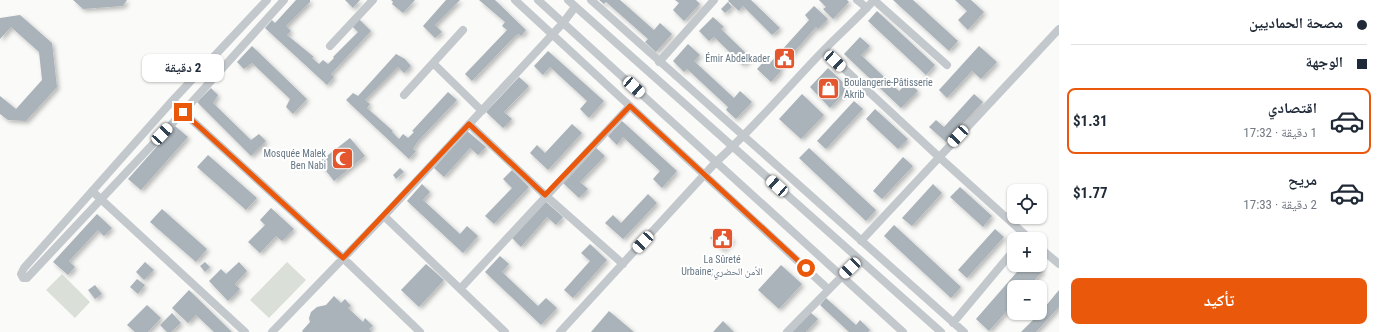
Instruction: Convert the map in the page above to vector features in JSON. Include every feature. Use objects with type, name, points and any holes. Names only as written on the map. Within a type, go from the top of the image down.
[{"type":"street","points":[[267,0],[173,100],[24,268],[21,274],[23,278],[27,278],[183,112],[284,0]]},
{"type":"street","points":[[515,0],[828,288]]},
{"type":"street","points":[[538,0],[903,332]]},
{"type":"street","points":[[568,0],[941,332]]},
{"type":"street","points":[[591,0],[964,332]]},
{"type":"street","points":[[659,62],[714,0]]},
{"type":"street","points":[[857,0],[867,8]]},
{"type":"street","points":[[560,332],[716,162],[733,147],[824,50],[874,0],[947,65]]},
{"type":"street","points":[[330,46],[369,1]]},
{"type":"street","points":[[272,332],[384,216],[563,23],[576,7]]},
{"type":"street","points":[[861,241],[1059,29]]},
{"type":"street","points":[[404,95],[462,30]]},
{"type":"street","points":[[824,50],[1020,232]]},
{"type":"street","points":[[212,59],[222,68]]},
{"type":"street","points":[[432,63],[482,111]]},
{"type":"street","points":[[173,100],[183,112],[343,258],[420,332]]},
{"type":"street","points":[[460,289],[545,195],[630,106]]},
{"type":"street","points":[[469,124],[545,195],[623,264]]},
{"type":"street","points":[[92,191],[245,332]]},
{"type":"street","points":[[384,216],[505,332]]},
{"type":"street","points":[[1047,254],[1059,264]]},
{"type":"street","points":[[953,323],[1007,258]]},
{"type":"street","points":[[787,332],[828,288],[858,259]]},
{"type":"shaded area","points":[[287,262],[306,280],[269,318],[250,300]]},
{"type":"shaded area","points":[[62,274],[90,302],[75,318],[46,290]]},
{"type":"building","points":[[73,0],[127,0],[123,6],[83,9]]},
{"type":"building","points":[[296,0],[310,0],[310,2],[286,26],[291,31],[287,35],[314,57],[312,58],[319,64],[323,60],[328,64],[358,32],[351,25],[358,18],[371,31],[331,74],[334,77],[327,85],[265,28],[272,20],[275,23]]},
{"type":"building","points":[[345,0],[360,0],[353,8]]},
{"type":"building","points":[[391,0],[415,0],[403,13],[392,4],[393,2]]},
{"type":"building","points":[[446,0],[460,0],[435,25],[442,32],[435,38],[423,26]]},
{"type":"building","points":[[479,0],[495,0],[526,30],[521,36],[519,34],[515,36],[472,81],[465,74],[507,30],[502,26],[505,22]]},
{"type":"building","points":[[599,0],[620,0],[654,30],[660,23],[672,34],[656,52],[645,42],[648,39],[606,2],[604,4]]},
{"type":"building","points":[[675,0],[696,0],[700,4],[684,21],[673,10],[679,3]]},
{"type":"building","points":[[751,0],[780,28],[772,35],[743,6],[739,11],[728,1]]},
{"type":"building","points":[[819,0],[847,0],[849,2],[833,19],[823,9],[826,7]]},
{"type":"building","points":[[893,0],[913,0],[958,41],[949,51]]},
{"type":"building","points":[[955,0],[971,0],[984,12],[968,30],[958,20],[967,11]]},
{"type":"building","points":[[728,2],[732,7],[725,13],[721,9]]},
{"type":"building","points":[[814,6],[828,19],[818,29],[816,27],[779,69],[781,71],[771,82],[757,69],[767,58],[771,62],[809,20],[805,15]]},
{"type":"building","points":[[877,11],[935,65],[926,75],[868,21]]},
{"type":"building","points":[[20,15],[52,43],[57,87],[26,121],[8,120],[0,114],[0,96],[16,109],[42,80],[39,52],[11,27],[0,39],[0,18]]},
{"type":"building","points":[[713,17],[724,27],[721,29],[751,58],[743,65],[714,37],[709,41],[699,31]]},
{"type":"building","points":[[860,37],[870,46],[861,55],[899,91],[908,82],[918,91],[901,108],[844,54]]},
{"type":"building","points":[[688,44],[700,55],[694,61],[734,98],[740,91],[752,102],[736,119],[726,110],[728,107],[687,69],[684,72],[673,61]]},
{"type":"building","points":[[252,46],[307,99],[293,114],[286,107],[290,99],[252,63],[244,69],[237,62]]},
{"type":"building","points":[[979,46],[997,62],[981,79],[972,71],[947,98],[939,90]]},
{"type":"building","points":[[548,51],[604,101],[589,118],[580,109],[587,101],[550,67],[543,75],[534,66]]},
{"type":"building","points":[[396,54],[405,59],[411,66],[404,73],[398,67],[365,100],[370,104],[367,108],[393,131],[392,132],[399,139],[403,134],[408,138],[414,132],[412,131],[448,92],[457,100],[418,141],[413,149],[416,151],[409,159],[346,100],[353,93],[358,96]]},
{"type":"building","name":"Boulangerie-Pâtisserie Akrib","points":[[828,68],[849,88],[830,108],[810,87]]},
{"type":"building","points":[[519,77],[529,86],[504,112],[512,119],[503,128],[486,112]]},
{"type":"building","points":[[211,88],[218,95],[213,103],[251,140],[259,134],[266,141],[251,156],[197,102]]},
{"type":"building","points":[[802,94],[824,115],[801,139],[779,119]]},
{"type":"building","points":[[974,94],[983,102],[946,142],[929,127],[936,120],[944,127]]},
{"type":"building","points":[[854,101],[863,109],[826,149],[817,141]]},
{"type":"building","points":[[875,109],[908,139],[898,149],[866,119]]},
{"type":"building","points":[[622,121],[677,171],[662,188],[653,179],[660,171],[623,137],[617,145],[608,136]]},
{"type":"building","points":[[572,124],[582,133],[548,170],[530,153],[537,145],[545,153]]},
{"type":"building","points":[[175,126],[188,137],[141,190],[128,179]]},
{"type":"building","points":[[467,131],[486,147],[478,155],[470,148],[444,177],[434,168]]},
{"type":"building","name":"Mosquée Malek Ben Nabi","points":[[350,138],[365,156],[334,181],[319,162]]},
{"type":"building","points":[[595,147],[605,156],[580,182],[588,189],[579,198],[562,182]]},
{"type":"building","points":[[809,148],[876,210],[866,221],[799,158]]},
{"type":"building","points":[[208,155],[257,198],[246,210],[197,167]]},
{"type":"building","points":[[903,157],[913,166],[882,199],[873,191]]},
{"type":"building","points":[[400,168],[404,172],[396,179],[393,175]]},
{"type":"building","points":[[512,170],[529,187],[494,224],[485,216],[512,188],[503,179]]},
{"type":"building","points":[[422,184],[430,192],[423,200],[460,234],[467,226],[478,236],[463,253],[407,201]]},
{"type":"building","points":[[933,184],[942,193],[912,226],[902,218]]},
{"type":"building","points":[[960,187],[992,216],[983,227],[950,197]]},
{"type":"building","points":[[648,194],[657,203],[623,239],[605,223],[613,215],[621,223]]},
{"type":"building","points":[[545,201],[563,217],[556,225],[547,217],[521,247],[512,238]]},
{"type":"building","points":[[271,208],[294,229],[282,241],[276,236],[260,253],[248,242],[265,225],[260,220]]},
{"type":"building","points":[[162,209],[207,249],[196,262],[150,222]]},
{"type":"building","points":[[97,214],[112,228],[104,236],[98,230],[69,261],[75,267],[68,275],[53,262]]},
{"type":"building","points":[[894,225],[961,287],[951,298],[884,236]]},
{"type":"building","name":"La Sûreté Urbaine;الأمن الحضري","points":[[720,228],[733,240],[723,250],[710,238]]},
{"type":"building","points":[[995,229],[1004,237],[967,278],[958,270]]},
{"type":"building","points":[[590,244],[607,260],[573,298],[564,290],[590,261],[581,253]]},
{"type":"building","points":[[500,256],[509,264],[502,272],[538,306],[546,298],[557,308],[541,325],[485,272]]},
{"type":"building","points":[[145,262],[154,270],[144,280],[136,272]]},
{"type":"building","points":[[205,262],[210,267],[205,272],[200,266]]},
{"type":"building","points":[[239,262],[247,271],[235,284],[240,289],[228,301],[209,281],[221,269],[226,274]]},
{"type":"building","points":[[426,264],[444,280],[419,307],[401,290]]},
{"type":"building","points":[[781,265],[802,284],[779,309],[758,290]]},
{"type":"building","points":[[1017,272],[1042,272],[1035,280],[1010,280]]},
{"type":"building","points":[[137,279],[145,285],[138,294],[130,287]]},
{"type":"building","points":[[1007,283],[1007,311],[989,331],[976,319]]},
{"type":"building","points":[[95,285],[102,294],[95,299],[88,290]]},
{"type":"building","points":[[189,290],[232,332],[214,332],[196,315],[188,323],[172,308]]},
{"type":"building","points":[[1059,290],[1059,307],[1036,332],[1021,332],[1033,320],[1047,320],[1047,305]]},
{"type":"building","points":[[334,296],[341,303],[345,299],[351,306],[348,308],[363,322],[365,318],[373,326],[369,329],[372,332],[303,332],[302,331],[310,322],[309,318],[311,312],[317,307],[326,305]]},
{"type":"building","points":[[826,298],[856,325],[860,320],[870,330],[868,332],[849,332],[820,305]]},
{"type":"building","points":[[147,305],[161,318],[148,332],[135,332],[127,325]]},
{"type":"building","points":[[609,311],[634,332],[591,332]]},
{"type":"building","points":[[810,312],[818,319],[806,332],[792,332]]},
{"type":"building","points":[[172,313],[181,323],[171,332],[167,332],[160,325]]},
{"type":"building","points":[[723,321],[734,332],[713,332]]},
{"type":"place","name":"Émir Abdelkader","points":[[785,58]]},
{"type":"place","name":"Boulangerie-Pâtisserie Akrib","points":[[829,88]]},
{"type":"place","name":"Mosquée Malek Ben Nabi","points":[[342,159]]},
{"type":"place","name":"La Sûreté Urbaine;الأمن الحضري","points":[[722,239]]},
{"type":"route","points":[[183,112],[343,258],[469,124],[545,195],[630,106],[806,268]]}]
